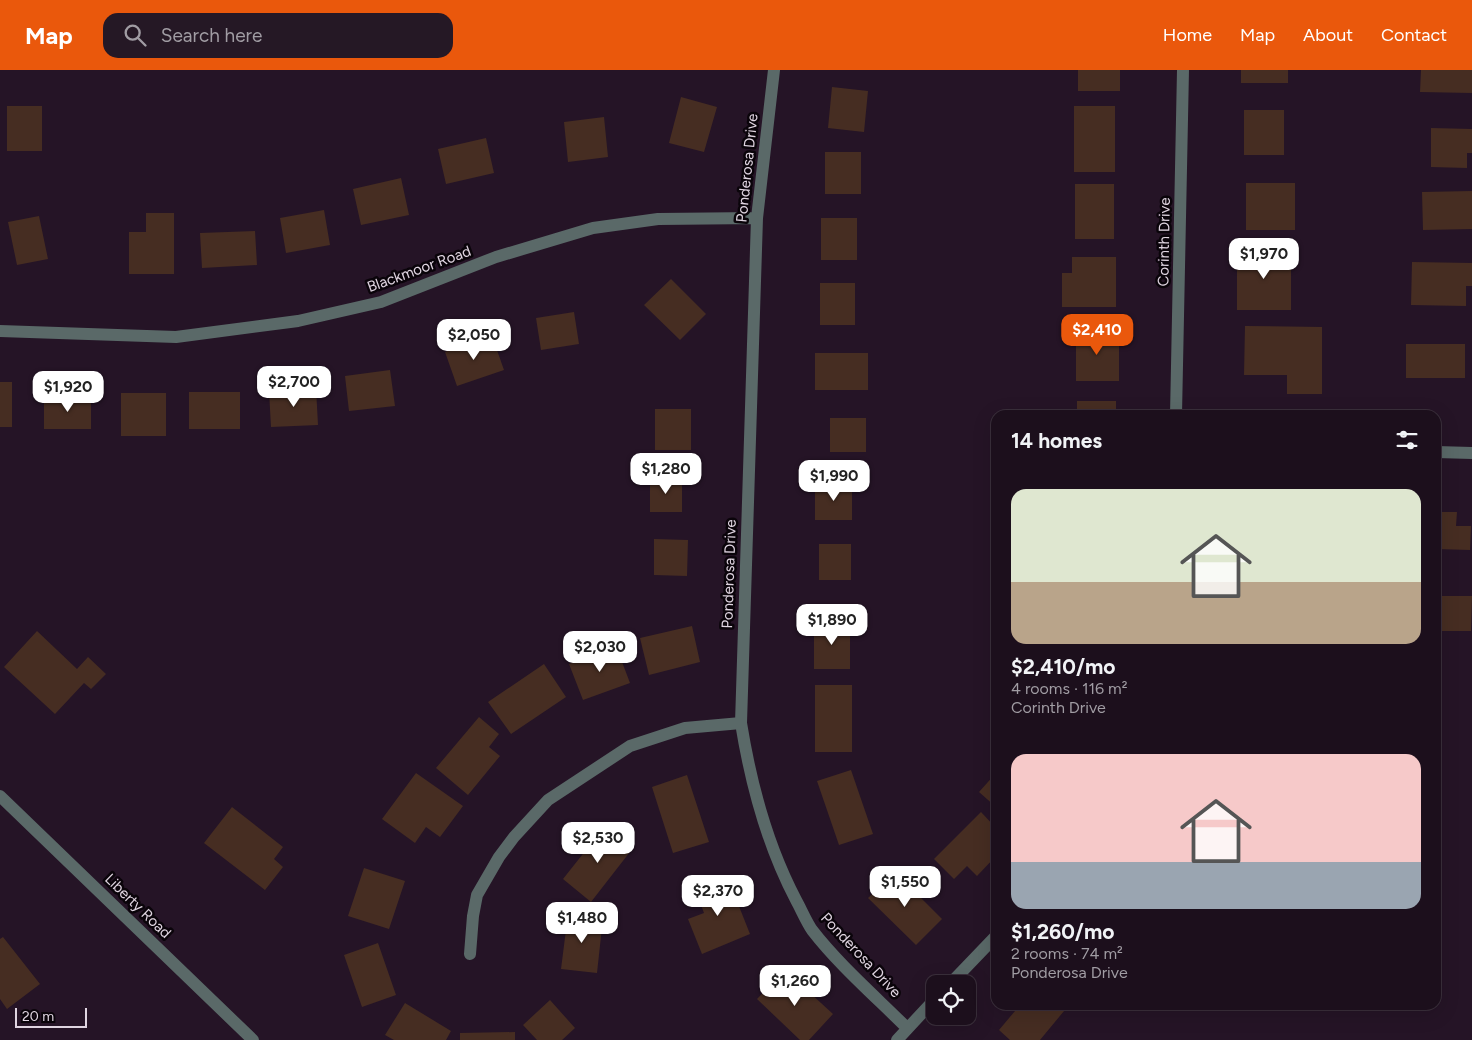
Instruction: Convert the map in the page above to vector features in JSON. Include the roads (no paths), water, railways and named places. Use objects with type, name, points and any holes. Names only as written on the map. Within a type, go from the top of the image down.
[{"type":"street","name":"Ponderosa Drive","points":[[774,70],[756,218],[741,723],[748,768],[763,821],[784,877],[811,929],[907,1028]]},
{"type":"street","name":"Corinth Drive","points":[[1176,410],[1183,70]]},
{"type":"street","name":"Blackmoor Road","points":[[0,332],[176,337],[298,321],[381,302],[496,257],[593,228],[658,219],[756,218]]},
{"type":"street","points":[[1441,452],[1472,453]]},
{"type":"street","points":[[470,954],[477,895],[499,857],[514,837],[548,800],[630,746],[684,728],[741,723]]},
{"type":"street","name":"Liberty Road","points":[[0,796],[254,1040]]},
{"type":"street","points":[[959,975],[991,941]]},
{"type":"street","points":[[897,1040],[926,1008]]}]
